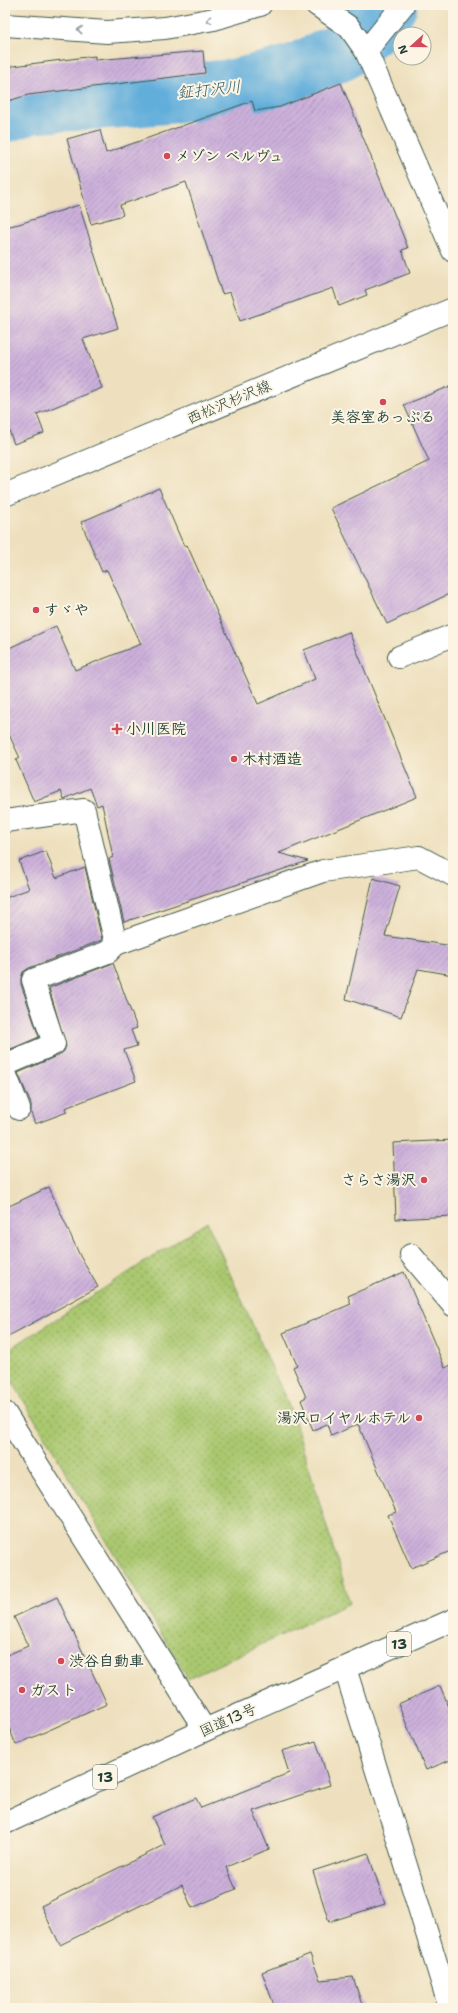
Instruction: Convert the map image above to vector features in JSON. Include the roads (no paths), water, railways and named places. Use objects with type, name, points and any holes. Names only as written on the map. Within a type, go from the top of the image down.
[{"type":"main road","points":[[5,25],[107,32],[143,30],[214,19],[260,5]]},
{"type":"main road","points":[[316,5],[349,27],[366,51],[453,251]]},
{"type":"main road","points":[[366,51],[403,5]]},
{"type":"main road","name":"西松沢杉沢線","points":[[5,495],[453,309]]},
{"type":"main road","points":[[399,657],[453,635]]},
{"type":"main road","points":[[5,821],[84,810],[116,944]]},
{"type":"main road","points":[[5,1065],[54,1044],[32,980],[108,952],[116,944],[323,871],[419,857],[453,875]]},
{"type":"main road","points":[[5,1073],[19,1109]]},
{"type":"main road","points":[[411,1256],[453,1305]]},
{"type":"main road","points":[[5,1413],[204,1730]]},
{"type":"main road","name":"国道13号","points":[[5,1823],[204,1730],[453,1620]]},
{"type":"main road","points":[[345,1668],[450,2008]]},
{"type":"waterway","name":"鉦打沢川","points":[[5,113],[32,104],[129,98],[237,88],[296,73],[340,52],[373,25],[388,5]]},
{"type":"place","name":"メゾン ベルヴュ","points":[[167,156]]},
{"type":"place","name":"美容室あっぷる","points":[[383,402]]},
{"type":"place","name":"すゞや","points":[[36,610]]},
{"type":"place","name":"小川医院","points":[[117,729]]},
{"type":"place","name":"木村酒造","points":[[234,759]]},
{"type":"place","name":"さらさ湯沢","points":[[424,1180]]},
{"type":"place","name":"湯沢ロイヤルホテル","points":[[419,1418]]},
{"type":"place","name":"渋谷自動車","points":[[61,1661]]},
{"type":"place","name":"ガスト","points":[[22,1690]]}]
